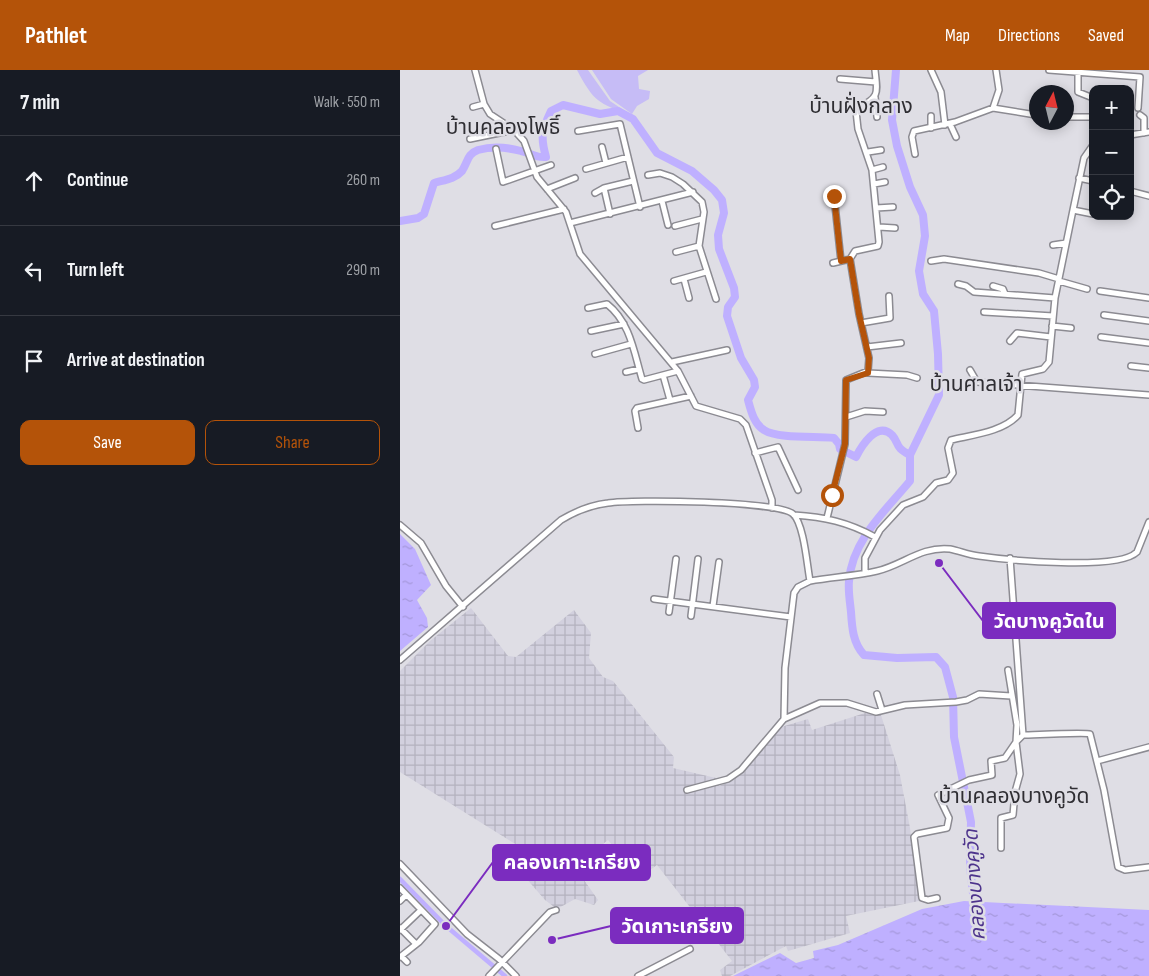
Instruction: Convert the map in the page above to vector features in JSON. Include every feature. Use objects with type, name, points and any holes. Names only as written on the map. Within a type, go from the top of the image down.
[{"type":"street","points":[[475,70],[484,104],[490,114],[514,130],[527,148],[535,171],[564,209],[580,254],[672,362],[696,406],[740,419],[746,425],[754,453],[772,500],[772,508]]},
{"type":"street","points":[[876,70],[875,97],[877,117]]},
{"type":"street","points":[[931,70],[941,92],[948,124],[956,138]]},
{"type":"street","points":[[993,108],[999,90],[996,70]]},
{"type":"street","points":[[1049,70],[1140,77]]},
{"type":"street","points":[[1138,108],[1140,70]]},
{"type":"street","points":[[1078,72],[1078,92],[1089,96]]},
{"type":"street","points":[[840,79],[876,82]]},
{"type":"street","points":[[832,263],[850,259],[856,251],[878,246],[879,227],[872,170],[868,152],[858,130],[856,111],[875,97]]},
{"type":"street","points":[[473,107],[484,104]]},
{"type":"street","points":[[915,154],[913,132],[948,124],[993,108],[1029,114]]},
{"type":"street","points":[[931,128],[932,116]]},
{"type":"street","points":[[1074,117],[1089,116]]},
{"type":"street","points":[[1140,116],[1144,118],[1146,133]]},
{"type":"street","points":[[578,131],[620,124],[640,206]]},
{"type":"street","points":[[470,139],[514,130]]},
{"type":"street","points":[[602,147],[606,163]]},
{"type":"street","points":[[496,149],[502,181],[510,180],[551,165]]},
{"type":"street","points":[[868,152],[881,150]]},
{"type":"street","points":[[862,573],[865,558],[874,536],[903,505],[923,497],[936,483],[948,480],[953,473],[948,448],[951,440],[990,431],[1014,420],[1018,415],[1022,374],[1046,366],[1050,358],[1055,298],[1084,158],[1089,150]]},
{"type":"street","points":[[586,169],[628,157]]},
{"type":"street","points":[[872,170],[883,167]]},
{"type":"street","points":[[648,175],[664,174],[683,184],[693,192],[704,207],[699,246],[716,299]]},
{"type":"street","points":[[547,189],[576,178]]},
{"type":"street","points":[[1080,178],[1089,180]]},
{"type":"street","points":[[510,180],[511,187]]},
{"type":"street","points":[[595,193],[604,188],[634,181]]},
{"type":"street","points":[[874,184],[885,182]]},
{"type":"street","points":[[604,188],[610,214]]},
{"type":"street","points":[[570,223],[693,192]]},
{"type":"street","points":[[1134,192],[1149,196]]},
{"type":"street","points":[[834,196],[841,261]]},
{"type":"street","points":[[662,201],[668,224]]},
{"type":"street","points":[[876,208],[893,207]]},
{"type":"street","points":[[495,226],[564,209]]},
{"type":"street","points":[[1073,210],[1089,213]]},
{"type":"street","points":[[675,226],[702,219]]},
{"type":"street","points":[[879,227],[895,228]]},
{"type":"street","points":[[1053,245],[1066,243]]},
{"type":"street","points":[[676,252],[699,246]]},
{"type":"street","points":[[850,259],[867,347],[868,373]]},
{"type":"street","points":[[931,261],[944,259],[1039,273],[1087,289]]},
{"type":"street","points":[[674,281],[706,272]]},
{"type":"street","points":[[684,279],[689,298]]},
{"type":"street","points":[[958,284],[966,286],[974,292],[1055,298]]},
{"type":"street","points":[[993,286],[1003,290],[1005,294]]},
{"type":"street","points":[[1100,291],[1149,298]]},
{"type":"street","points":[[861,323],[890,318],[888,296]]},
{"type":"street","points":[[588,308],[607,304],[615,311],[628,331],[644,380],[678,371]]},
{"type":"street","points":[[615,311],[622,304]]},
{"type":"street","points":[[984,312],[1052,316]]},
{"type":"street","points":[[1104,315],[1149,321]]},
{"type":"street","points":[[591,331],[624,324]]},
{"type":"street","points":[[1052,326],[1072,328]]},
{"type":"street","points":[[1010,341],[1013,335],[1018,333],[1051,337]]},
{"type":"street","points":[[1101,337],[1149,343]]},
{"type":"street","points":[[867,347],[901,343]]},
{"type":"street","points":[[595,354],[632,344]]},
{"type":"street","points":[[672,362],[727,350]]},
{"type":"street","points":[[1131,366],[1149,368]]},
{"type":"street","points":[[626,372],[639,369]]},
{"type":"street","points":[[970,370],[977,382],[1149,395]]},
{"type":"street","points":[[827,518],[834,481],[842,460],[844,446],[846,380],[868,373],[907,375],[917,378]]},
{"type":"street","points":[[663,375],[670,400]]},
{"type":"street","points":[[638,428],[635,409],[691,396]]},
{"type":"street","points":[[846,417],[865,411],[883,412]]},
{"type":"street","points":[[754,453],[778,447],[784,456],[798,490]]},
{"type":"street","points":[[400,660],[463,607],[551,528],[581,509],[606,503],[637,500],[772,508],[782,509],[794,515],[827,518],[854,526],[874,536]]},
{"type":"street","points":[[794,515],[800,530],[810,581]]},
{"type":"street","points":[[784,719],[784,675],[796,589],[810,581],[862,573],[889,566],[917,553],[950,549],[980,556],[1076,565],[1122,559],[1137,552],[1149,522]]},
{"type":"street","points":[[400,526],[421,543],[446,586],[463,607]]},
{"type":"street","points":[[937,898],[928,900],[922,898],[914,840],[917,834],[947,828],[949,818],[938,795],[969,780],[992,775],[991,761],[1005,758],[1022,735],[1010,558]]},
{"type":"street","points":[[669,612],[676,559]]},
{"type":"street","points":[[691,616],[698,559]]},
{"type":"street","points":[[713,606],[719,562]]},
{"type":"street","points":[[654,599],[791,617]]},
{"type":"street","points":[[1001,848],[1001,818],[1013,815],[1015,792],[1020,778],[1016,742],[1017,725],[1010,696],[1008,670]]},
{"type":"street","points":[[877,694],[882,710]]},
{"type":"street","points":[[687,790],[734,776],[784,719],[820,703],[840,702],[876,712],[905,704],[956,702],[967,700],[979,694],[1010,696]]},
{"type":"street","points":[[1022,735],[1088,732],[1097,760],[1118,867],[1125,870],[1149,866]]},
{"type":"street","points":[[1097,760],[1149,747]]},
{"type":"street","points":[[400,864],[467,934],[516,976]]},
{"type":"street","points":[[400,888],[434,926],[401,957],[407,962]]},
{"type":"street","points":[[400,901],[406,895]]},
{"type":"street","points":[[416,944],[401,929],[421,910]]},
{"type":"street","points":[[491,975],[550,912],[556,910]]},
{"type":"street","points":[[638,976],[690,949]]},
{"type":"shaded area","points":[[577,70],[588,70],[610,101],[631,115],[598,100],[588,89]]},
{"type":"shaded area","points":[[592,70],[648,70],[638,76],[639,89],[650,91],[649,99],[637,106],[632,114],[611,99]]},
{"type":"shaded area","points":[[471,608],[508,656],[516,657],[574,610],[591,633],[589,658],[603,677],[613,681],[674,757],[673,768],[716,778],[719,786],[730,781],[747,768],[781,727],[808,719],[812,730],[868,712],[881,715],[900,775],[910,828],[919,901],[846,916],[850,933],[788,951],[786,946],[730,976],[722,976],[720,970],[732,961],[657,865],[639,878],[608,840],[575,867],[598,900],[594,905],[575,899],[557,909],[545,900],[525,877],[516,881],[503,864],[520,847],[400,772],[400,671],[430,641]]},
{"type":"water","points":[[400,534],[415,549],[431,585],[417,600],[427,618],[428,627],[400,651]]},
{"type":"water","points":[[964,901],[1149,910],[1149,976],[733,976],[780,953],[796,963],[814,958],[813,951],[838,945],[922,909]]},
{"type":"waterway","name":"คลองบางคูวัด","points":[[896,70],[892,120],[897,146],[910,187],[923,215],[925,236],[919,271],[923,294],[934,311],[939,395],[910,455],[910,481],[881,515],[856,552],[851,566],[849,596],[854,635],[857,645],[864,655],[897,658],[936,657],[945,667],[953,697],[954,737],[971,822],[970,866],[975,912]]},
{"type":"waterway","points":[[400,221],[418,218],[424,214],[434,183],[459,174],[470,156],[478,150],[505,148],[539,157],[546,157],[543,133],[551,111],[563,105],[600,114],[618,111],[633,119],[657,153],[692,171],[714,190],[722,200],[724,213],[718,235],[719,249],[734,288],[735,297],[728,307],[727,316],[741,358],[754,380],[755,387],[748,400],[753,417],[758,424],[764,430],[778,435],[834,438],[839,444],[840,449],[856,457],[870,437],[875,433],[886,431],[892,435],[899,448],[910,455]]},
{"type":"waterway","points":[[400,879],[446,926],[505,976]]},
{"type":"place","name":"วัดบางคูวัดใน","points":[[939,563]]},
{"type":"place","name":"คลองเกาะเกรียง","points":[[446,926]]},
{"type":"place","name":"วัดเกาะเกรียง","points":[[552,940]]},
{"type":"district","name":"บ้านฝั่งกลาง","points":[[861,106]]},
{"type":"district","name":"บ้านคลองโพธิ์","points":[[503,127]]},
{"type":"district","name":"บ้านศาลเจ้า","points":[[976,384]]},
{"type":"district","name":"บ้านคลองบางคูวัด","points":[[1014,796]]},
{"type":"route","points":[[832,495],[834,481],[842,460],[845,444],[846,380],[868,373],[869,358],[859,314],[850,259],[841,261],[834,196]]}]
